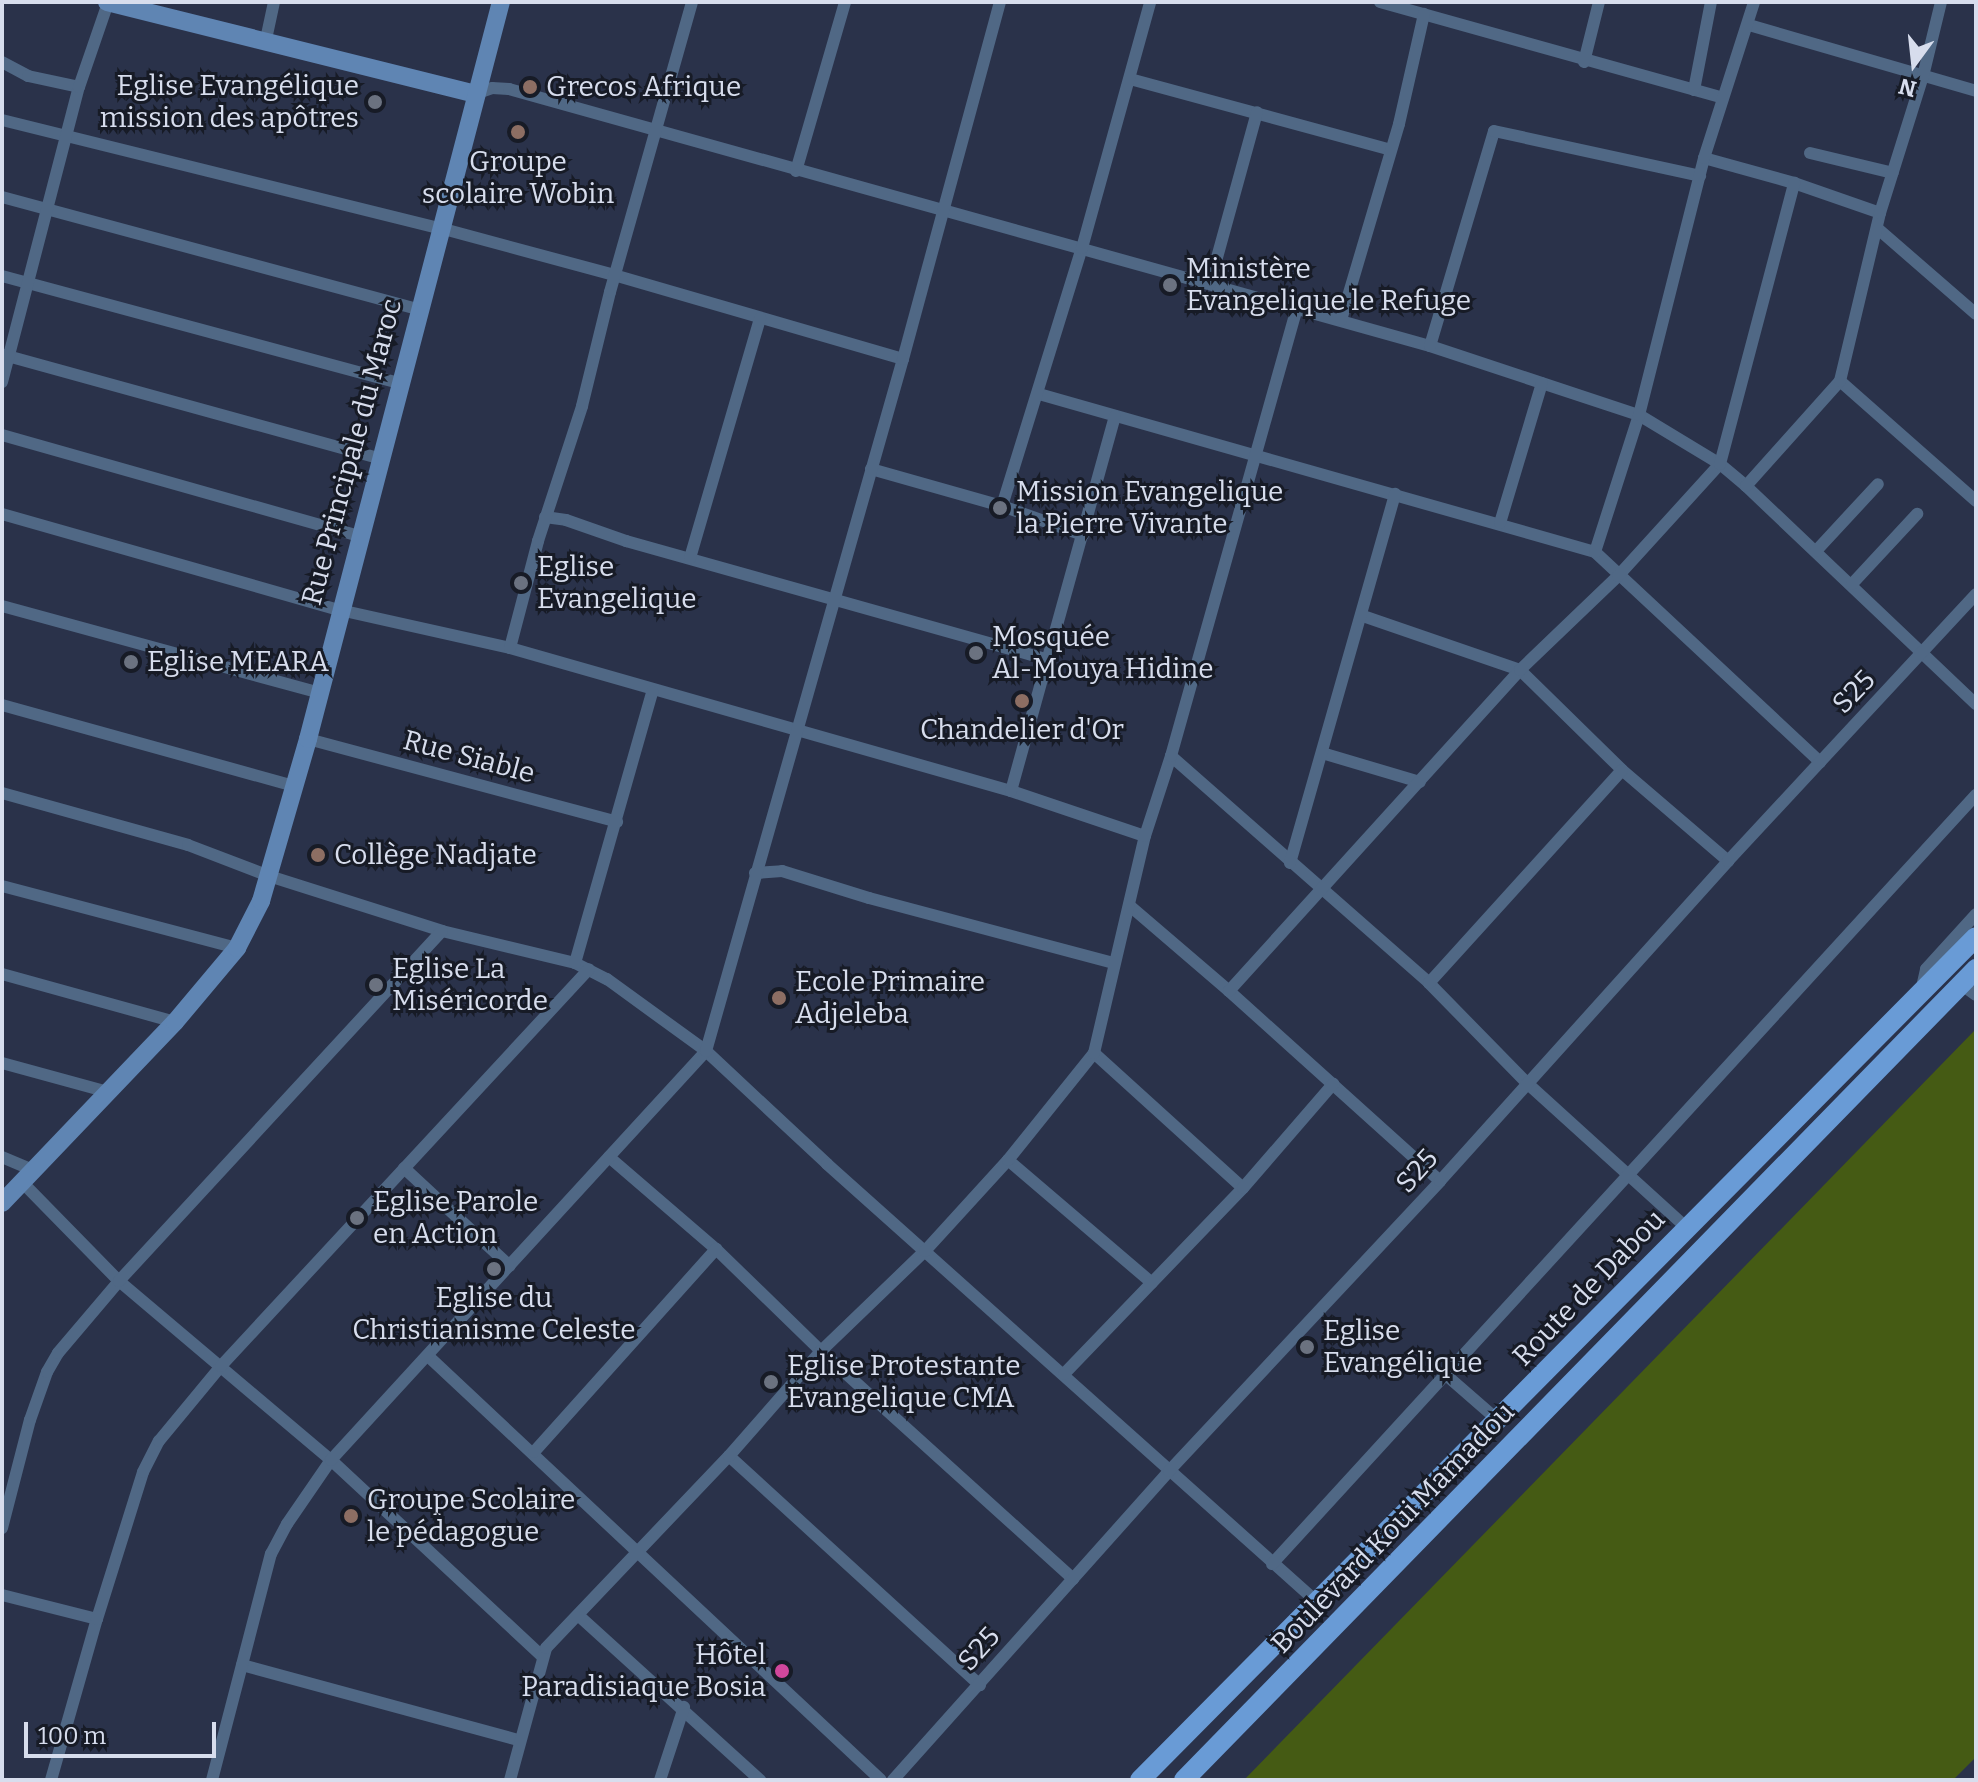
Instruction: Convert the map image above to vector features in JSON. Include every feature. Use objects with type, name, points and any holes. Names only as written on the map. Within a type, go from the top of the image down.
[{"type":"main road","name":"Route de Dabou","points":[[1140,1780],[1976,937]]},
{"type":"main road","name":"Boulevard Koui Mamadou","points":[[1184,1780],[1971,983]]},
{"type":"street","points":[[265,44],[274,2]]},
{"type":"street","name":"Rue Principale du Maroc","points":[[2,1203],[175,1022],[237,948],[261,901],[308,739],[418,309],[501,2]]},
{"type":"street","points":[[510,648],[545,517],[575,429],[614,275],[692,2]]},
{"type":"street","points":[[796,171],[845,2]]},
{"type":"street","points":[[212,1780],[271,1554],[287,1524],[331,1460],[706,1051],[903,359],[1000,2]]},
{"type":"street","points":[[1002,506],[1082,248],[1150,2]]},
{"type":"street","points":[[1380,2],[1584,62],[1723,98]]},
{"type":"street","points":[[1584,62],[1599,2]]},
{"type":"street","points":[[1694,90],[1711,2]]},
{"type":"street","points":[[1595,552],[1639,415],[1704,158],[1754,2]]},
{"type":"street","points":[[1746,486],[1840,381],[1880,213],[1923,76],[1941,2]]},
{"type":"street","points":[[2,382],[5,356],[79,87],[108,3],[475,94],[500,87],[1341,320],[1639,415],[1720,464],[1746,486],[1925,652],[1976,704]]},
{"type":"street","points":[[1341,320],[1388,149],[1399,124],[1424,14]]},
{"type":"street","points":[[1749,25],[1976,91]]},
{"type":"street","points":[[2,62],[28,76],[79,87]]},
{"type":"street","points":[[1130,79],[1388,149]]},
{"type":"street","points":[[1210,283],[1257,112]]},
{"type":"street","points":[[2,120],[440,228],[903,359]]},
{"type":"street","points":[[1430,346],[1494,131],[1700,176]]},
{"type":"street","points":[[1810,153],[1893,173]]},
{"type":"street","points":[[1704,158],[1794,183],[1880,213]]},
{"type":"street","points":[[1229,991],[1520,670],[1618,576],[1720,464],[1794,183]]},
{"type":"street","points":[[2,197],[418,309]]},
{"type":"street","points":[[1877,228],[1976,314]]},
{"type":"street","points":[[2,276],[399,383]]},
{"type":"street","points":[[510,1780],[542,1656],[557,1635],[729,1456],[821,1351],[925,1251],[1008,1160],[1094,1053],[1145,836],[1171,756],[1253,456],[1297,309]]},
{"type":"street","points":[[690,558],[760,318]]},
{"type":"street","points":[[5,356],[379,458]]},
{"type":"street","points":[[1840,381],[1976,501]]},
{"type":"street","points":[[1500,523],[1542,383]]},
{"type":"street","points":[[1039,394],[1595,552],[1820,762]]},
{"type":"street","points":[[1011,791],[1045,659],[1115,416]]},
{"type":"street","points":[[2,435],[360,536]]},
{"type":"street","points":[[871,469],[1002,506],[1083,535]]},
{"type":"street","points":[[1816,551],[1878,484]]},
{"type":"street","points":[[1290,863],[1363,616],[1395,494]]},
{"type":"street","points":[[2,514],[340,610],[510,648],[652,692],[1011,791],[1145,836]]},
{"type":"street","points":[[1852,584],[1917,514]]},
{"type":"street","points":[[545,517],[566,520],[1045,659]]},
{"type":"street","name":"S25","points":[[893,1780],[1169,1471],[1440,1181],[1728,861],[1976,594]]},
{"type":"street","points":[[2,606],[319,693]]},
{"type":"street","points":[[1363,616],[1520,670],[1622,770],[1728,861]]},
{"type":"street","points":[[575,963],[652,692]]},
{"type":"street","points":[[2,705],[294,786]]},
{"type":"street","name":"Rue Siable","points":[[308,739],[617,822]]},
{"type":"street","points":[[1322,753],[1420,782]]},
{"type":"street","points":[[1171,756],[1429,983],[1527,1083],[1687,1228]]},
{"type":"street","points":[[1429,983],[1622,770]]},
{"type":"street","points":[[2,793],[188,845],[269,876],[442,931],[589,969],[637,999],[706,1051],[1316,1601]]},
{"type":"street","points":[[1272,1564],[1976,795]]},
{"type":"street","points":[[755,873],[782,871],[869,898],[1114,963]]},
{"type":"street","points":[[2,886],[237,948]]},
{"type":"street","points":[[1130,906],[1440,1181]]},
{"type":"street","points":[[1920,994],[1926,969],[1976,914]]},
{"type":"street","points":[[2,1528],[30,1420],[47,1372],[58,1353],[119,1281],[442,931]]},
{"type":"street","points":[[51,1780],[97,1619],[148,1462],[159,1441],[221,1366],[589,969]]},
{"type":"street","points":[[2,974],[175,1022]]},
{"type":"street","points":[[1094,1053],[1243,1188]]},
{"type":"street","points":[[2,1063],[108,1092]]},
{"type":"street","points":[[1064,1374],[1243,1188],[1333,1084]]},
{"type":"street","points":[[2,1157],[27,1176],[119,1281],[331,1460],[542,1656]]},
{"type":"street","points":[[609,1157],[716,1249],[821,1351],[1073,1579]]},
{"type":"street","points":[[1008,1160],[1152,1283]]},
{"type":"street","points":[[404,1168],[510,1266]]},
{"type":"street","points":[[534,1452],[716,1249]]},
{"type":"street","points":[[428,1356],[534,1452],[636,1555],[881,1780]]},
{"type":"street","points":[[1446,1375],[1499,1421]]},
{"type":"street","points":[[729,1456],[980,1685]]},
{"type":"street","points":[[2,1595],[97,1619]]},
{"type":"street","points":[[578,1615],[684,1707],[760,1780]]},
{"type":"street","points":[[242,1665],[518,1740]]},
{"type":"street","points":[[660,1780],[684,1707]]},
{"type":"green space","points":[[1976,1029],[1976,1757],[1953,1780],[1244,1780]]},
{"type":"place","name":"Grecos Afrique","points":[[530,87]]},
{"type":"place","name":"Eglise Evangélique mission des apôtres","points":[[375,102]]},
{"type":"place","name":"Groupe scolaire Wobin","points":[[518,132]]},
{"type":"place","name":"Ministère Evangelique le Refuge","points":[[1170,285]]},
{"type":"place","name":"Mission Evangelique la Pierre Vivante","points":[[1000,508]]},
{"type":"place","name":"Eglise Evangelique","points":[[521,583]]},
{"type":"place","name":"Mosquée Al-Mouya Hidine","points":[[976,653]]},
{"type":"place","name":"Eglise MEARA","points":[[131,662]]},
{"type":"place","name":"Chandelier d'Or","points":[[1022,701]]},
{"type":"place","name":"Collège Nadjate","points":[[318,855]]},
{"type":"place","name":"Eglise La Miséricorde","points":[[376,985]]},
{"type":"place","name":"Ecole Primaire Adjeleba","points":[[779,998]]},
{"type":"place","name":"Eglise Parole en Action","points":[[357,1218]]},
{"type":"place","name":"Eglise du Christianisme Celeste","points":[[494,1269]]},
{"type":"place","name":"Eglise Evangélique","points":[[1307,1347]]},
{"type":"place","name":"Eglise Protestante Evangelique CMA","points":[[771,1382]]},
{"type":"place","name":"Groupe Scolaire le pédagogue","points":[[351,1516]]},
{"type":"place","name":"Hôtel Paradisiaque Bosia","points":[[782,1671]]}]
